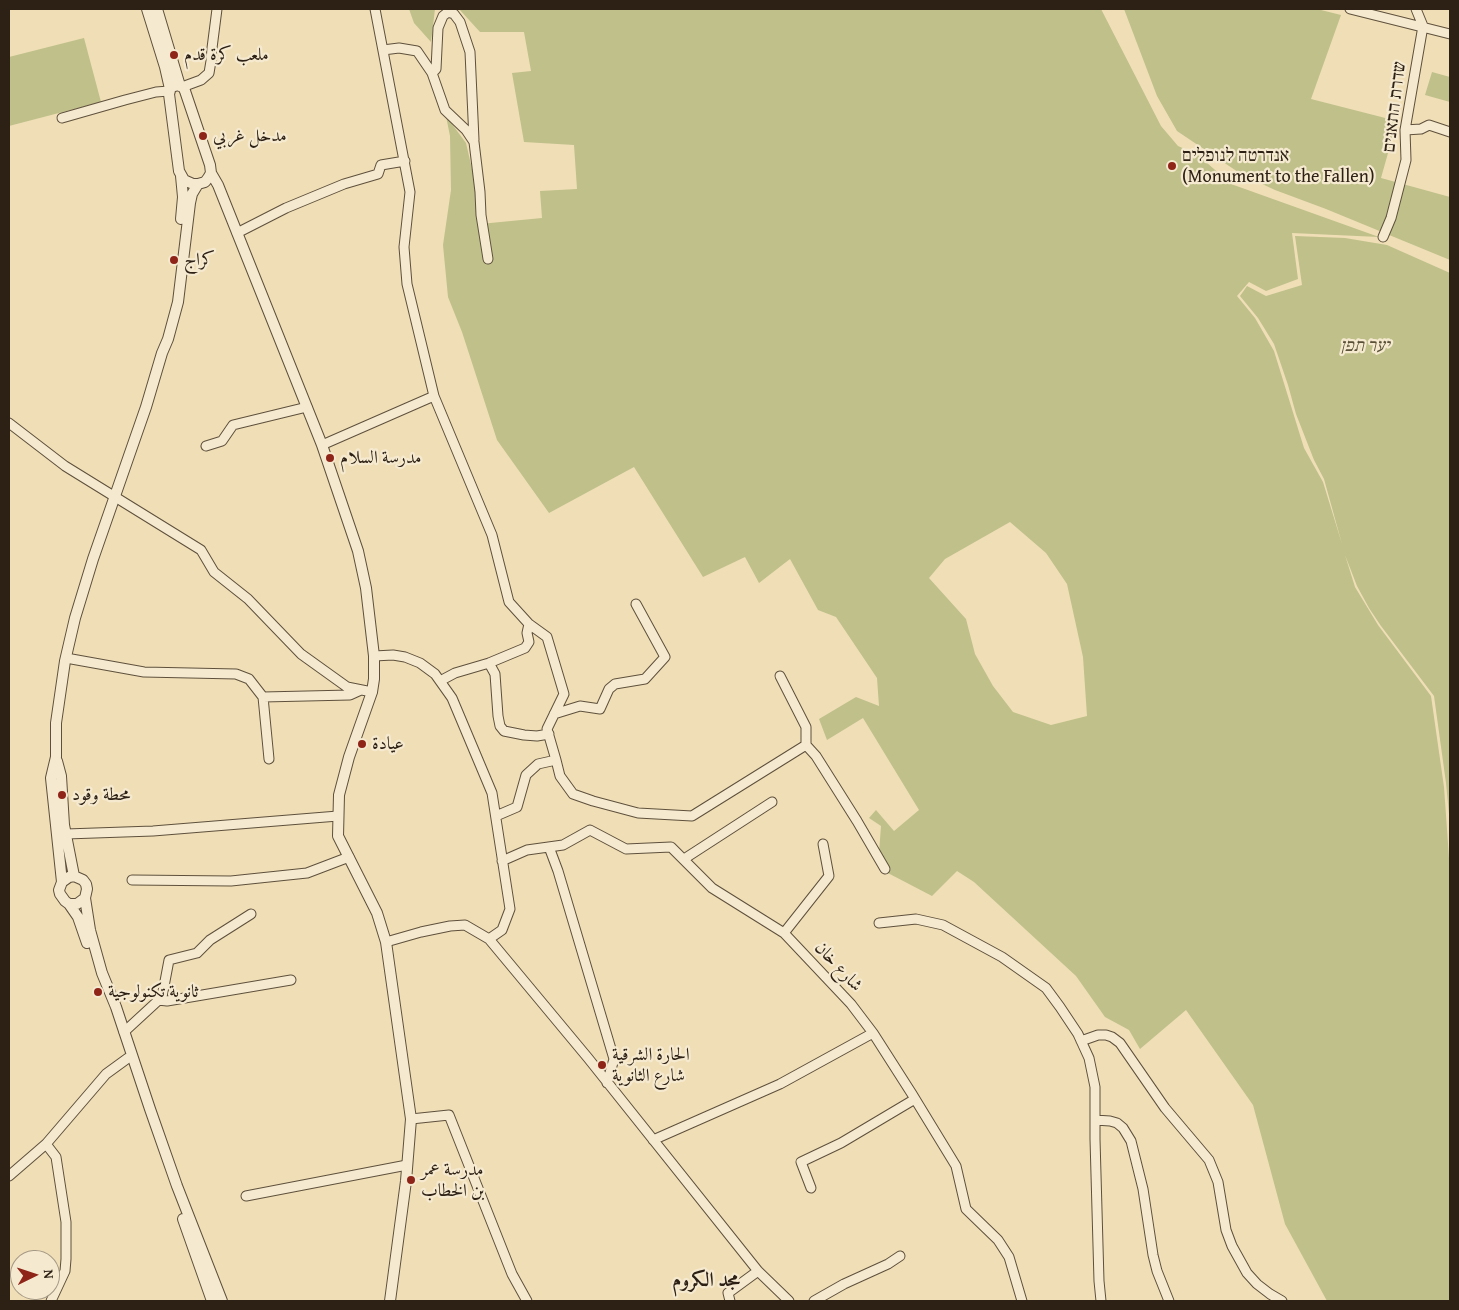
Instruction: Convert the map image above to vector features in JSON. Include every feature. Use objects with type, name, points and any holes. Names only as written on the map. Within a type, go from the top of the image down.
[{"type":"street","points":[[148,9],[166,67],[208,156],[211,173],[218,185],[322,445],[358,551],[366,588],[374,656],[372,692],[338,795],[338,836],[377,913],[386,942],[411,1119],[390,1301]]},
{"type":"street","points":[[157,9],[178,90],[178,162],[183,198],[173,291],[162,353]]},
{"type":"street","points":[[62,118],[125,100],[178,90],[206,77],[210,67],[219,9]]},
{"type":"street","points":[[375,9],[410,192],[404,247],[407,284],[434,396],[492,535],[508,602],[529,624],[547,637],[564,694],[547,729],[560,776],[573,794],[593,801],[638,813],[692,816],[806,745]]},
{"type":"street","points":[[1350,9],[1450,34]]},
{"type":"street","name":"שדרת התאנים","points":[[1382,237],[1391,218],[1406,160],[1405,130],[1422,26],[1416,9]]},
{"type":"street","points":[[432,73],[436,69],[438,28],[443,16],[448,12],[454,14],[460,22],[470,52],[474,142],[481,215],[488,259]]},
{"type":"street","points":[[383,50],[398,48],[417,51],[432,73],[445,110],[466,130],[474,142]]},
{"type":"street","points":[[1405,130],[1421,129],[1429,125],[1450,132]]},
{"type":"street","points":[[237,233],[286,208],[344,184],[378,174],[381,166],[405,161]]},
{"type":"street","points":[[181,176],[188,183],[198,184],[205,182],[211,173]]},
{"type":"street","points":[[198,184],[192,194],[190,203],[178,302],[168,339],[93,559],[75,618],[66,658],[56,723],[56,757],[52,778],[62,882],[59,890],[60,894],[78,917],[212,1301]]},
{"type":"street","points":[[322,445],[434,396]]},
{"type":"street","points":[[206,446],[222,441],[233,425],[307,407]]},
{"type":"street","points":[[9,423],[65,466],[200,550],[214,572],[248,599],[301,654],[347,687],[372,692]]},
{"type":"street","points":[[554,714],[580,706],[600,709],[609,689],[615,684],[646,679],[665,657],[636,604]]},
{"type":"street","points":[[440,680],[525,648],[529,642],[527,633],[529,624]]},
{"type":"street","points":[[374,656],[393,655],[405,657],[420,663],[435,674],[452,698],[492,793],[510,909],[502,930],[489,939]]},
{"type":"street","points":[[66,658],[144,672],[236,674],[249,679],[263,697],[269,759]]},
{"type":"street","points":[[489,663],[495,674],[498,716],[500,726],[504,731],[537,736],[549,734]]},
{"type":"street","points":[[780,676],[806,727],[806,745],[816,756],[837,789],[884,869]]},
{"type":"street","points":[[263,697],[350,695],[361,690]]},
{"type":"street","points":[[56,757],[61,776],[66,834],[74,876]]},
{"type":"street","points":[[496,816],[516,807],[526,775],[538,764],[556,760]]},
{"type":"street","points":[[684,859],[772,802]]},
{"type":"street","points":[[66,834],[153,831],[338,816]]},
{"type":"street","name":"شارع خان","points":[[502,861],[527,850],[563,845],[590,830],[626,849],[671,847],[712,888],[784,933],[851,1004],[873,1033],[956,1166],[966,1209],[998,1240],[1009,1257],[1022,1301]]},
{"type":"street","points":[[784,933],[829,876],[823,844]]},
{"type":"street","points":[[549,847],[561,880],[614,1059],[607,1083]]},
{"type":"street","points":[[132,880],[232,882],[307,873],[349,857]]},
{"type":"street","points":[[62,882],[74,876],[83,880],[86,884],[85,898],[90,930],[102,972],[174,1177],[222,1301]]},
{"type":"street","points":[[69,904],[78,904],[85,898]]},
{"type":"street","points":[[124,1032],[162,997],[169,960],[197,954],[210,940],[251,914]]},
{"type":"street","points":[[879,923],[916,919],[943,925],[1002,957],[1046,988],[1065,1014],[1081,1041],[1089,1058],[1094,1076],[1101,1301]]},
{"type":"street","points":[[386,942],[421,932],[465,925],[489,939],[588,1058],[758,1271],[789,1301]]},
{"type":"street","points":[[158,1000],[167,1001],[291,980]]},
{"type":"street","points":[[653,1140],[780,1084],[873,1033]]},
{"type":"street","points":[[1081,1041],[1098,1035],[1106,1035],[1120,1043],[1166,1108],[1209,1160],[1218,1182],[1226,1230],[1232,1246],[1247,1273],[1263,1289],[1282,1301]]},
{"type":"street","points":[[9,1176],[46,1144],[106,1074],[128,1058]]},
{"type":"street","points":[[812,1188],[800,1162],[841,1142],[915,1099]]},
{"type":"street","points":[[411,1119],[449,1115],[512,1274],[527,1301]]},
{"type":"street","points":[[1095,1120],[1117,1123],[1123,1128],[1131,1141],[1143,1189],[1153,1255],[1160,1280],[1169,1301]]},
{"type":"street","points":[[46,1144],[56,1157],[66,1222],[65,1271],[51,1301]]},
{"type":"street","points":[[246,1196],[407,1165]]},
{"type":"street","points":[[814,1301],[844,1284],[888,1264],[900,1256]]},
{"type":"street","points":[[730,1301],[728,1293],[758,1271]]},
{"type":"green space","points":[[409,9],[435,9],[431,42],[414,23]]},
{"type":"green space","name":"יער תפן","points":[[459,9],[1101,9],[1161,126],[1178,146],[1198,155],[1231,184],[1379,237],[1292,233],[1298,279],[1266,291],[1249,282],[1237,296],[1255,318],[1274,351],[1304,448],[1323,482],[1342,544],[1324,479],[1314,460],[1296,414],[1274,344],[1258,318],[1240,296],[1247,286],[1266,296],[1302,285],[1295,236],[1345,238],[1387,245],[1450,273],[1450,824],[1434,696],[1369,608],[1357,586],[1345,555],[1355,587],[1378,625],[1431,696],[1444,787],[1450,872],[1450,1301],[1327,1301],[1285,1224],[1253,1105],[1186,1010],[1140,1049],[1129,1030],[1105,1017],[1076,976],[974,882],[957,871],[932,896],[884,871],[879,853],[881,826],[869,818],[876,810],[894,831],[919,810],[863,718],[827,740],[819,719],[856,697],[879,706],[877,678],[836,617],[818,610],[790,559],[759,583],[745,557],[703,577],[634,467],[549,513],[497,440],[462,332],[448,297],[443,245],[451,190],[450,136],[446,116],[466,143],[478,195],[480,224],[542,218],[540,191],[577,189],[574,145],[524,142],[512,73],[531,71],[524,32],[480,32]],"holes":[[[1010,522],[1046,553],[1067,584],[1083,657],[1087,716],[1051,725],[1013,712],[993,686],[975,654],[966,619],[929,578],[945,559]]]},
{"type":"green space","points":[[1124,9],[1317,9],[1341,15],[1311,99],[1397,121],[1381,178],[1450,197],[1450,260],[1275,190],[1241,174],[1177,131],[1157,96]]},
{"type":"green space","points":[[84,38],[101,102],[9,126],[9,57]]},
{"type":"green space","points":[[1432,72],[1450,77],[1450,102],[1425,95]]},
{"type":"place","name":"ملعب كرة قدم","points":[[174,55]]},
{"type":"place","name":"مدخل غربي","points":[[203,136]]},
{"type":"place","name":"אנדרטה לנופלים (Monument to the Fallen)","points":[[1172,166]]},
{"type":"place","name":"كراج","points":[[174,260]]},
{"type":"place","name":"مدرسة السلام","points":[[330,458]]},
{"type":"place","name":"عيادة","points":[[362,744]]},
{"type":"place","name":"محطة وقود","points":[[62,795]]},
{"type":"place","name":"ثانوية تكنولوجية","points":[[98,992]]},
{"type":"place","name":"الحارة الشرقية شارع الثانوية","points":[[602,1065]]},
{"type":"place","name":"مدرسة عمر بن الخطاب","points":[[411,1180]]},
{"type":"district","name":"مجد الكروم","points":[[706,1281]]}]
